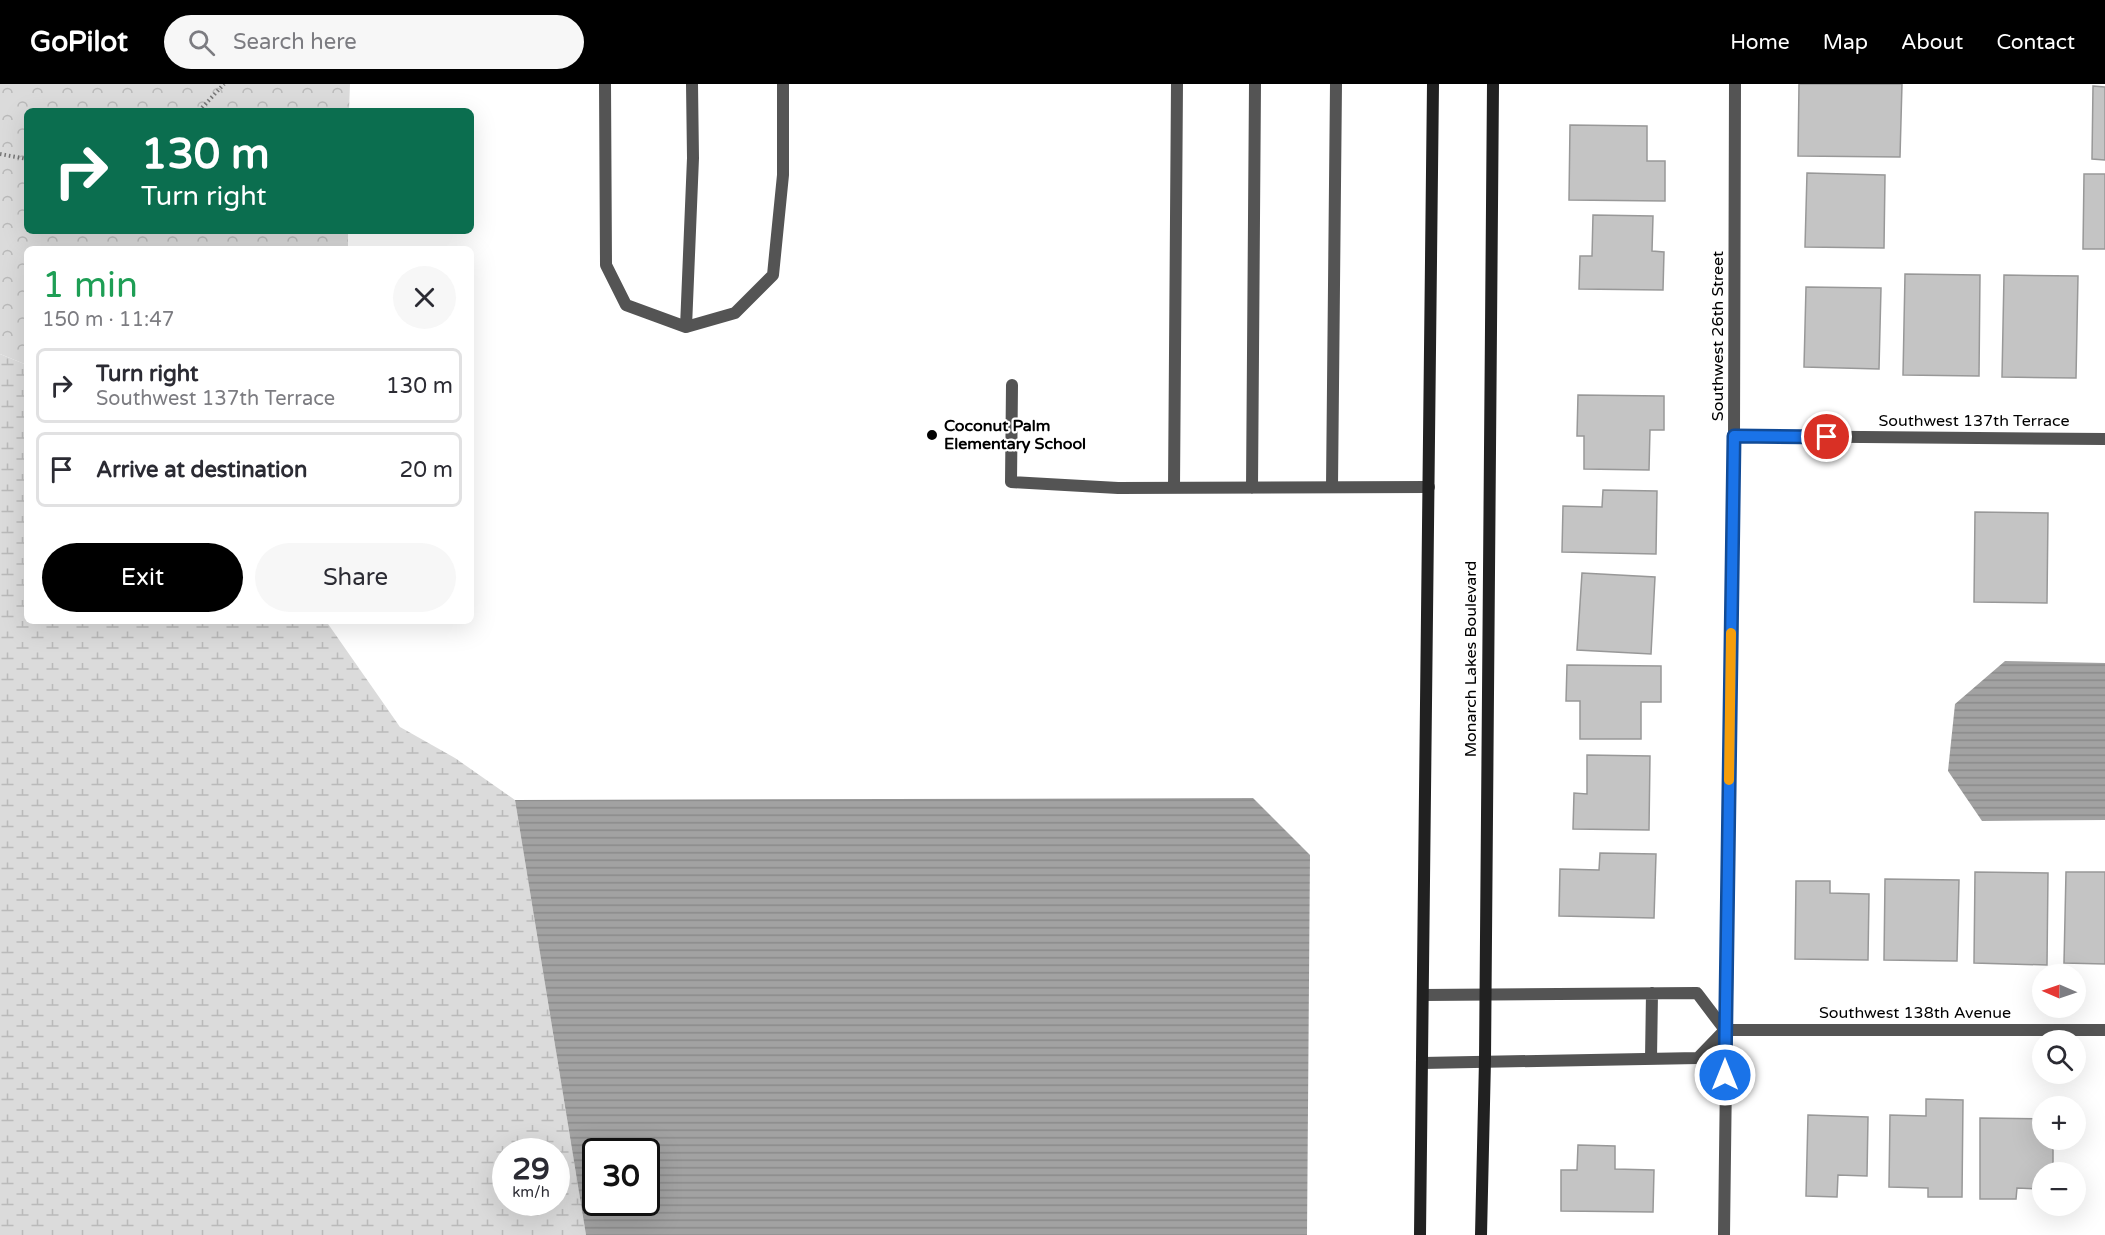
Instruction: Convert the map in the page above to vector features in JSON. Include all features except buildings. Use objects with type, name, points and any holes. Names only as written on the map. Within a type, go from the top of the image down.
[{"type":"street","points":[[605,84],[606,265],[626,305],[686,327],[735,313],[773,275],[783,175],[783,84]]},
{"type":"street","points":[[686,327],[693,158],[692,84]]},
{"type":"street","points":[[1174,488],[1177,84]]},
{"type":"street","points":[[1252,488],[1255,84]]},
{"type":"street","points":[[1332,487],[1336,84]]},
{"type":"street","points":[[1420,1235],[1434,84]]},
{"type":"street","name":"Monarch Lakes Boulevard","points":[[1481,1235],[1486,994],[1493,84]]},
{"type":"street","name":"Southwest 26th Street","points":[[1724,1235],[1734,436],[1735,84]]},
{"type":"street","points":[[1012,385],[1011,482],[1118,488],[1429,486]]},
{"type":"street","name":"Southwest 137th Terrace","points":[[1734,436],[2105,439]]},
{"type":"street","points":[[1651,1059],[1652,993]]},
{"type":"street","points":[[1422,1063],[1485,1060],[1698,1058],[1725,1030],[1697,993],[1423,995]]},
{"type":"street","name":"Southwest 138th Avenue","points":[[1725,1030],[2105,1030]]},
{"type":"path","points":[[202,108],[224,84]]},
{"type":"path","points":[[0,154],[24,158]]},
{"type":"green space","points":[[0,84],[350,84],[349,108],[24,108],[24,234],[348,234],[348,246],[24,246],[24,364],[0,354]]},
{"type":"green space","points":[[0,354],[24,364],[24,624],[328,624],[400,727],[455,758],[515,800],[586,1235],[0,1235]]},
{"type":"shaded area","points":[[2005,661],[2105,663],[2105,820],[1982,821],[1948,771],[1955,704]]},
{"type":"shaded area","points":[[1253,798],[1310,855],[1307,1235],[586,1235],[583,1216],[660,1216],[660,1138],[582,1138],[582,1210],[515,800]]},
{"type":"slow traffic","points":[[1729,780],[1731,633]]},
{"type":"place","name":"Coconut Palm Elementary School","points":[[932,435]]},
{"type":"route","points":[[1725,1075],[1734,436],[1827,437]]}]
